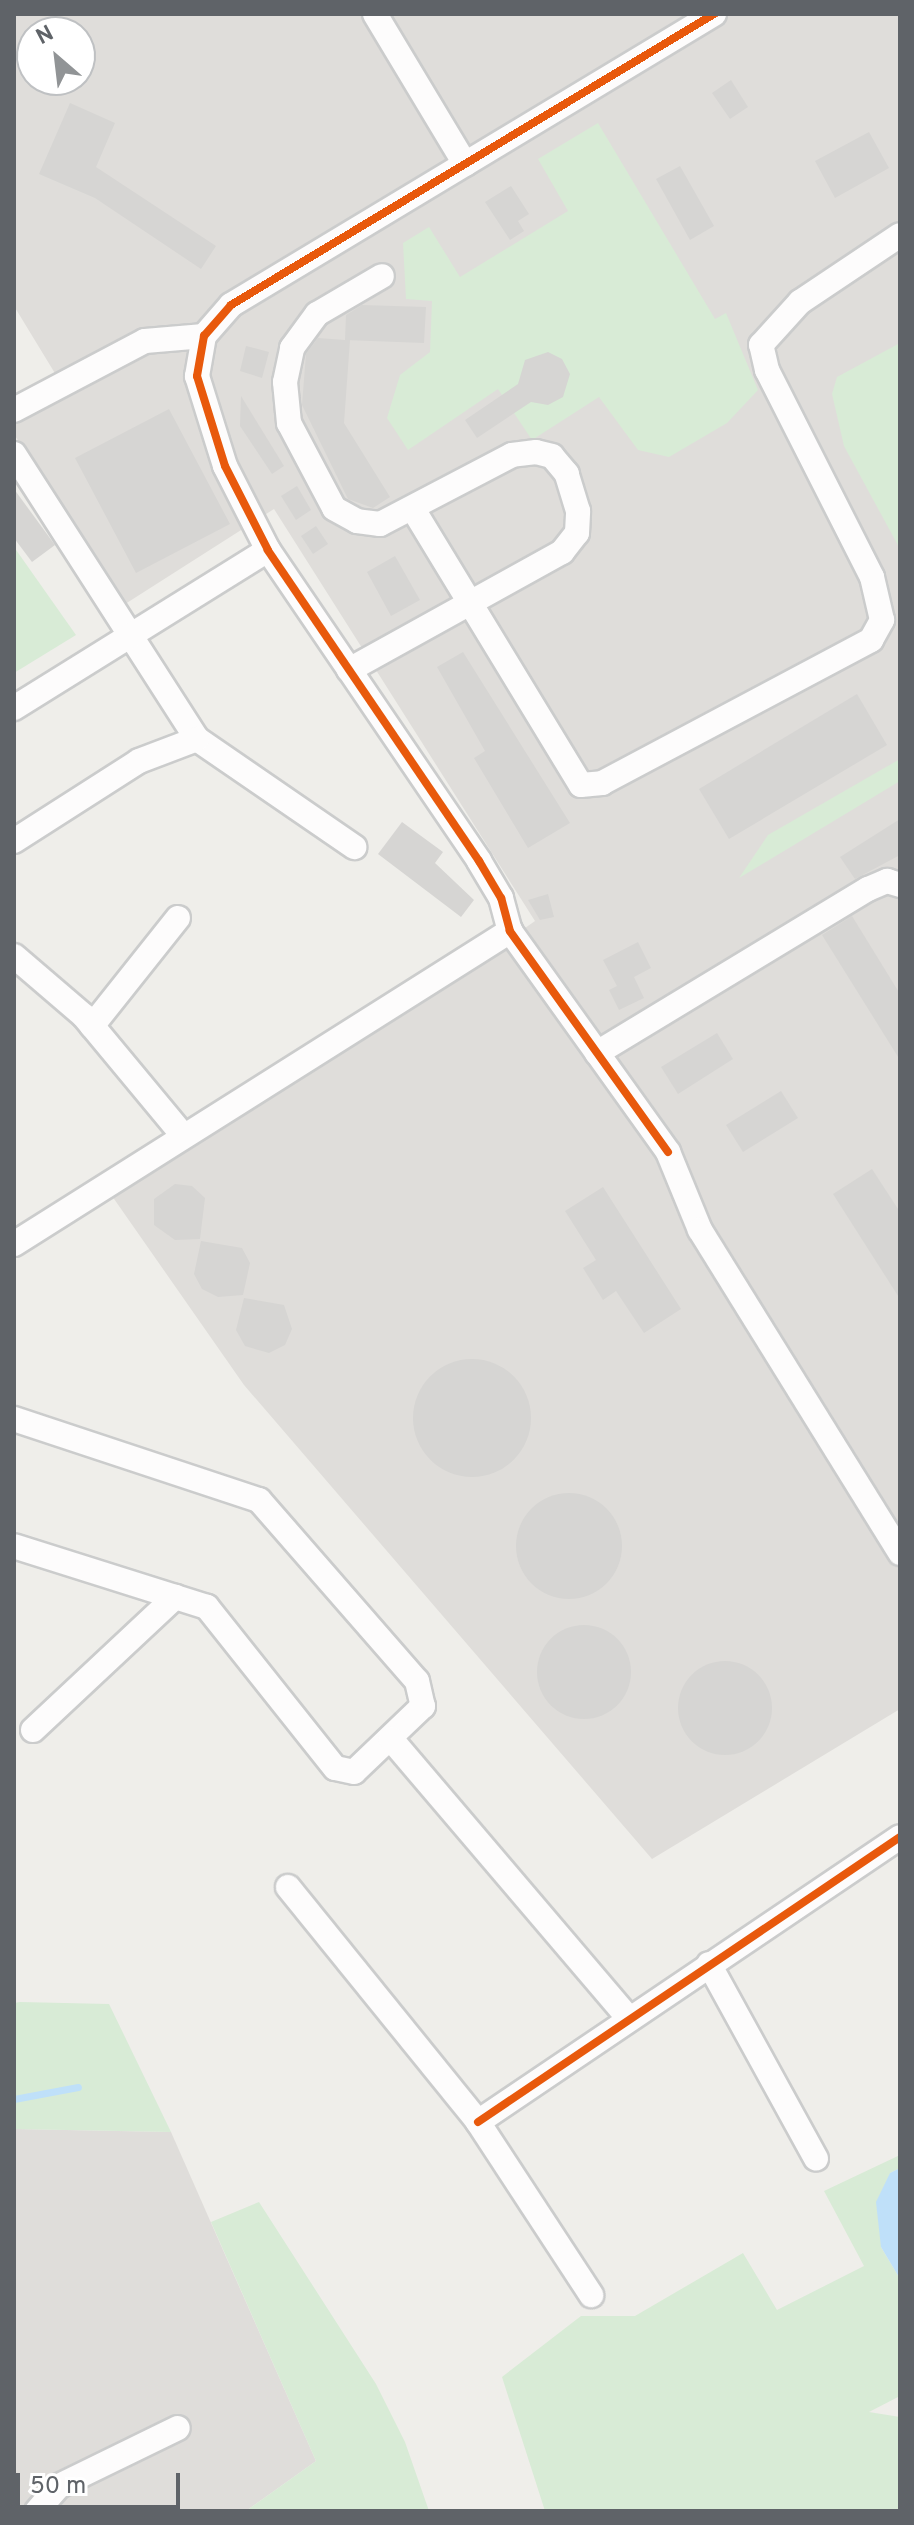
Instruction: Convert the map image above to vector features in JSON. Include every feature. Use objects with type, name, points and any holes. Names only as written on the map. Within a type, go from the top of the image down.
[{"type":"street","points":[[714,14],[276,275],[231,305],[204,336],[197,376],[203,411],[268,550],[486,873],[510,931],[668,1152],[700,1230],[900,1553]]},
{"type":"street","points":[[384,17],[465,164]]},
{"type":"street","points":[[413,509],[581,785],[602,783],[871,640],[882,620],[872,577],[767,370],[761,345],[800,302],[900,235]]},
{"type":"street","points":[[349,670],[470,607],[562,552],[577,533],[578,511],[567,474],[552,456],[512,455],[380,524],[357,521],[334,508],[289,423],[285,382],[297,335],[317,314],[382,276]]},
{"type":"street","points":[[14,410],[145,341],[204,336]]},
{"type":"street","points":[[14,454],[127,638],[197,739],[354,847]]},
{"type":"street","points":[[14,708],[268,550]]},
{"type":"street","points":[[14,841],[139,761],[197,739]]},
{"type":"street","points":[[597,1053],[868,889],[887,881],[900,885]]},
{"type":"street","points":[[92,1026],[178,918]]},
{"type":"street","points":[[14,1244],[182,1134],[510,931]]},
{"type":"street","points":[[14,956],[92,1026],[182,1134]]},
{"type":"street","points":[[14,1419],[259,1500],[417,1681],[423,1706],[354,1772],[335,1768],[207,1607],[14,1546]]},
{"type":"street","points":[[33,1730],[175,1597]]},
{"type":"street","points":[[391,1739],[627,2016]]},
{"type":"street","points":[[478,2122],[627,2016],[900,1837]]},
{"type":"street","points":[[288,1887],[478,2122],[591,2295]]},
{"type":"street","points":[[709,1964],[816,2159]]},
{"type":"street","points":[[37,2511],[59,2486],[178,2428]]},
{"type":"shaded area","points":[[14,14],[900,14],[900,1709],[652,1859],[244,1385],[112,1196],[402,1015],[535,921],[274,509],[122,606],[14,434],[14,400],[56,375],[14,306]]},
{"type":"shaded area","points":[[14,2129],[171,2132],[316,2461],[246,2511],[14,2511]]},
{"type":"green space","points":[[598,123],[715,319],[726,313],[758,390],[727,423],[669,457],[638,450],[599,397],[532,440],[498,389],[408,450],[387,418],[400,375],[430,352],[432,301],[406,299],[403,243],[429,227],[460,277],[568,211],[538,159]]},
{"type":"green space","points":[[900,343],[900,549],[844,446],[832,394],[837,377]]},
{"type":"green space","points":[[14,547],[76,635],[14,673]]},
{"type":"green space","points":[[900,759],[900,781],[739,878],[768,835]]},
{"type":"green space","points":[[14,2003],[109,2004],[171,2132],[14,2129]]},
{"type":"green space","points":[[900,2155],[900,2168],[890,2173],[881,2247],[900,2279],[900,2396],[869,2412],[900,2417],[900,2511],[545,2511],[502,2377],[581,2316],[635,2316],[743,2253],[777,2310],[864,2266],[824,2191]]},
{"type":"green space","points":[[259,2202],[376,2384],[405,2442],[429,2511],[246,2511],[316,2461],[211,2222]]},
{"type":"water","points":[[900,2168],[900,2279],[881,2247],[876,2202],[890,2173]]},
{"type":"building","points":[[731,80],[748,107],[730,119],[712,93]]},
{"type":"building","points":[[70,103],[115,123],[96,167],[216,246],[201,269],[95,198],[39,174]]},
{"type":"building","points":[[869,132],[889,168],[835,198],[815,161]]},
{"type":"building","points":[[680,166],[714,226],[690,240],[656,179]]},
{"type":"building","points":[[511,186],[529,214],[518,221],[524,231],[510,240],[485,202]]},
{"type":"building","points":[[362,305],[426,307],[424,343],[350,340],[344,423],[390,497],[373,508],[348,499],[302,405],[306,354],[318,338],[345,340],[346,315]]},
{"type":"building","points":[[246,346],[269,352],[262,378],[240,371]]},
{"type":"building","points":[[548,352],[562,359],[570,374],[563,397],[548,405],[531,402],[477,438],[465,420],[518,384],[525,360]]},
{"type":"building","points":[[241,396],[284,466],[272,474],[240,426]]},
{"type":"building","points":[[169,409],[230,524],[136,573],[75,458]]},
{"type":"building","points":[[297,486],[311,510],[296,520],[281,496]]},
{"type":"building","points":[[14,489],[55,545],[32,562],[14,538]]},
{"type":"building","points":[[316,526],[328,544],[313,554],[301,536]]},
{"type":"building","points":[[395,556],[420,600],[391,616],[367,572]]},
{"type":"building","points":[[463,652],[570,823],[528,848],[474,758],[485,751],[437,667]]},
{"type":"building","points":[[857,694],[887,745],[729,839],[699,789]]},
{"type":"building","points":[[900,819],[900,855],[855,879],[840,857]]},
{"type":"building","points":[[402,822],[443,852],[435,863],[474,900],[461,917],[378,854]]},
{"type":"building","points":[[548,894],[554,917],[540,920],[528,900]]},
{"type":"building","points":[[852,916],[900,994],[900,1060],[822,935]]},
{"type":"building","points":[[638,942],[651,968],[634,977],[644,998],[619,1010],[609,990],[617,986],[603,960]]},
{"type":"building","points":[[717,1033],[733,1059],[678,1094],[661,1067]]},
{"type":"building","points":[[781,1091],[798,1118],[743,1152],[726,1125]]},
{"type":"building","points":[[872,1169],[900,1212],[900,1299],[833,1194]]},
{"type":"building","points":[[175,1184],[192,1186],[205,1198],[200,1239],[175,1240],[154,1225],[154,1199]]},
{"type":"building","points":[[603,1187],[681,1309],[644,1333],[616,1291],[603,1300],[583,1268],[596,1260],[565,1211]]},
{"type":"building","points":[[201,1241],[242,1248],[250,1263],[243,1295],[218,1297],[202,1289],[194,1274]]},
{"type":"building","points":[[244,1298],[284,1305],[292,1329],[285,1345],[269,1353],[245,1346],[236,1330]]},
{"type":"building","points":[[472,1359],[495,1363],[514,1376],[527,1395],[531,1418],[527,1441],[514,1460],[495,1473],[472,1477],[449,1473],[430,1460],[417,1441],[413,1418],[417,1395],[430,1376],[449,1363]]},
{"type":"building","points":[[569,1493],[589,1497],[606,1509],[618,1526],[622,1546],[618,1566],[606,1583],[589,1595],[569,1599],[549,1595],[532,1583],[520,1566],[516,1546],[520,1526],[532,1509],[549,1497]]},
{"type":"building","points":[[584,1625],[602,1629],[617,1639],[627,1654],[631,1672],[627,1690],[617,1705],[602,1715],[584,1719],[566,1715],[551,1705],[541,1690],[537,1672],[541,1654],[551,1639],[566,1629]]},
{"type":"building","points":[[725,1661],[743,1665],[758,1675],[768,1690],[772,1708],[768,1726],[758,1741],[743,1751],[725,1755],[707,1751],[692,1741],[682,1726],[678,1708],[682,1690],[692,1675],[707,1665]]},
{"type":"waterway","points":[[14,2099],[78,2087]]},
{"type":"cycle path","points":[[668,1152],[510,931],[501,898],[479,861],[268,550],[225,466],[197,376],[204,336],[231,305],[714,14]]},
{"type":"cycle path","points":[[478,2122],[900,1837]]}]
